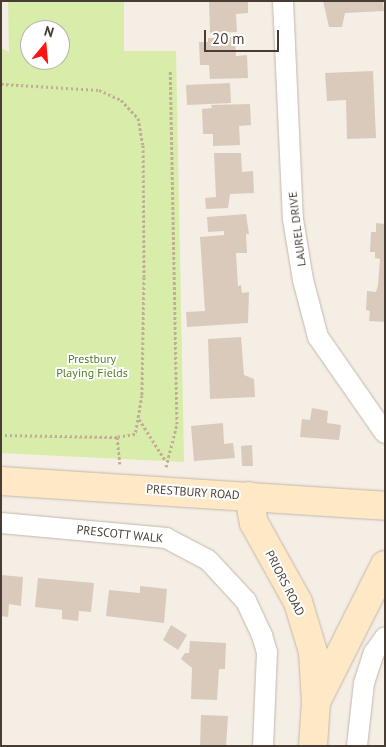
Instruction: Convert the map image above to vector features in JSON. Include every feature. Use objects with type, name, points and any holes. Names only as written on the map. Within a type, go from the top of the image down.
[{"type":"main road","name":"PRESTBURY ROAD","points":[[1,481],[168,490],[385,506]]},
{"type":"main road","name":"PRIORS ROAD","points":[[250,496],[254,523],[298,602],[307,627],[313,652],[316,702],[313,746]]},
{"type":"main road","name":"PRIORS ROAD","points":[[316,702],[385,565]]},
{"type":"street","name":"LAUREL DRIVE","points":[[284,1],[293,218],[303,280],[318,337],[385,433]]},
{"type":"street","points":[[385,498],[385,506]]},
{"type":"street","name":"PRESCOTT WALK","points":[[1,523],[166,538],[208,560],[246,601],[262,635],[267,652],[263,746]]},
{"type":"street","points":[[357,746],[364,683],[374,654],[385,638]]},
{"type":"path","points":[[168,490],[165,460],[177,424],[170,71]]},
{"type":"path","points":[[1,84],[99,90],[121,100],[138,118],[143,164],[139,419],[134,434],[117,437],[1,435]]},
{"type":"path","points":[[139,419],[165,460]]},
{"type":"green space","name":"Prestbury Playing Fields","points":[[8,1],[124,1],[124,51],[176,51],[184,462],[1,453],[1,48],[9,52]]},
{"type":"building","points":[[209,1],[248,1],[248,13],[236,14],[237,32],[210,33]]},
{"type":"building","points":[[323,1],[383,1],[384,11],[345,13],[342,27],[329,27]]},
{"type":"building","points":[[235,37],[236,56],[247,55],[248,78],[210,79],[209,65],[200,65],[199,42],[208,42],[208,38]]},
{"type":"building","points":[[373,71],[376,138],[347,139],[346,100],[327,101],[325,73]]},
{"type":"building","points":[[230,83],[231,103],[187,105],[186,85]]},
{"type":"building","points":[[250,104],[251,125],[239,126],[240,145],[213,146],[213,134],[203,134],[202,109],[212,108],[211,105]]},
{"type":"building","points":[[214,153],[241,153],[242,172],[253,171],[254,193],[230,194],[228,208],[206,209],[205,198],[216,197]]},
{"type":"building","points":[[246,214],[249,234],[246,234],[247,253],[236,253],[238,286],[241,285],[242,293],[249,292],[248,323],[187,327],[186,312],[205,311],[200,237],[224,235],[224,231],[208,232],[207,217]]},
{"type":"building","points":[[376,223],[385,224],[385,322],[369,321],[370,311],[366,310],[367,291],[376,292],[378,285],[380,259],[375,258],[375,252],[370,252],[371,232],[376,232]]},
{"type":"building","points":[[241,337],[244,375],[254,379],[255,397],[210,399],[208,339]]},
{"type":"building","points":[[312,408],[328,411],[327,423],[341,425],[339,440],[300,437],[302,419],[310,420]]},
{"type":"building","points":[[223,423],[224,444],[233,443],[235,458],[194,461],[191,426]]},
{"type":"building","points":[[252,445],[253,466],[242,466],[241,446]]},
{"type":"building","points":[[1,575],[23,577],[21,606],[9,604],[8,617],[1,616]]},
{"type":"building","points":[[38,578],[94,583],[91,612],[79,611],[78,621],[62,619],[62,610],[35,607]]},
{"type":"building","points":[[140,586],[167,589],[164,623],[106,616],[109,590],[140,593]]},
{"type":"building","points":[[171,625],[187,635],[178,650],[163,640]]},
{"type":"building","points":[[190,641],[226,643],[225,669],[219,669],[217,700],[191,699],[192,668],[181,659],[185,653],[189,653]]},
{"type":"building","points":[[201,715],[228,716],[226,746],[200,746]]}]
